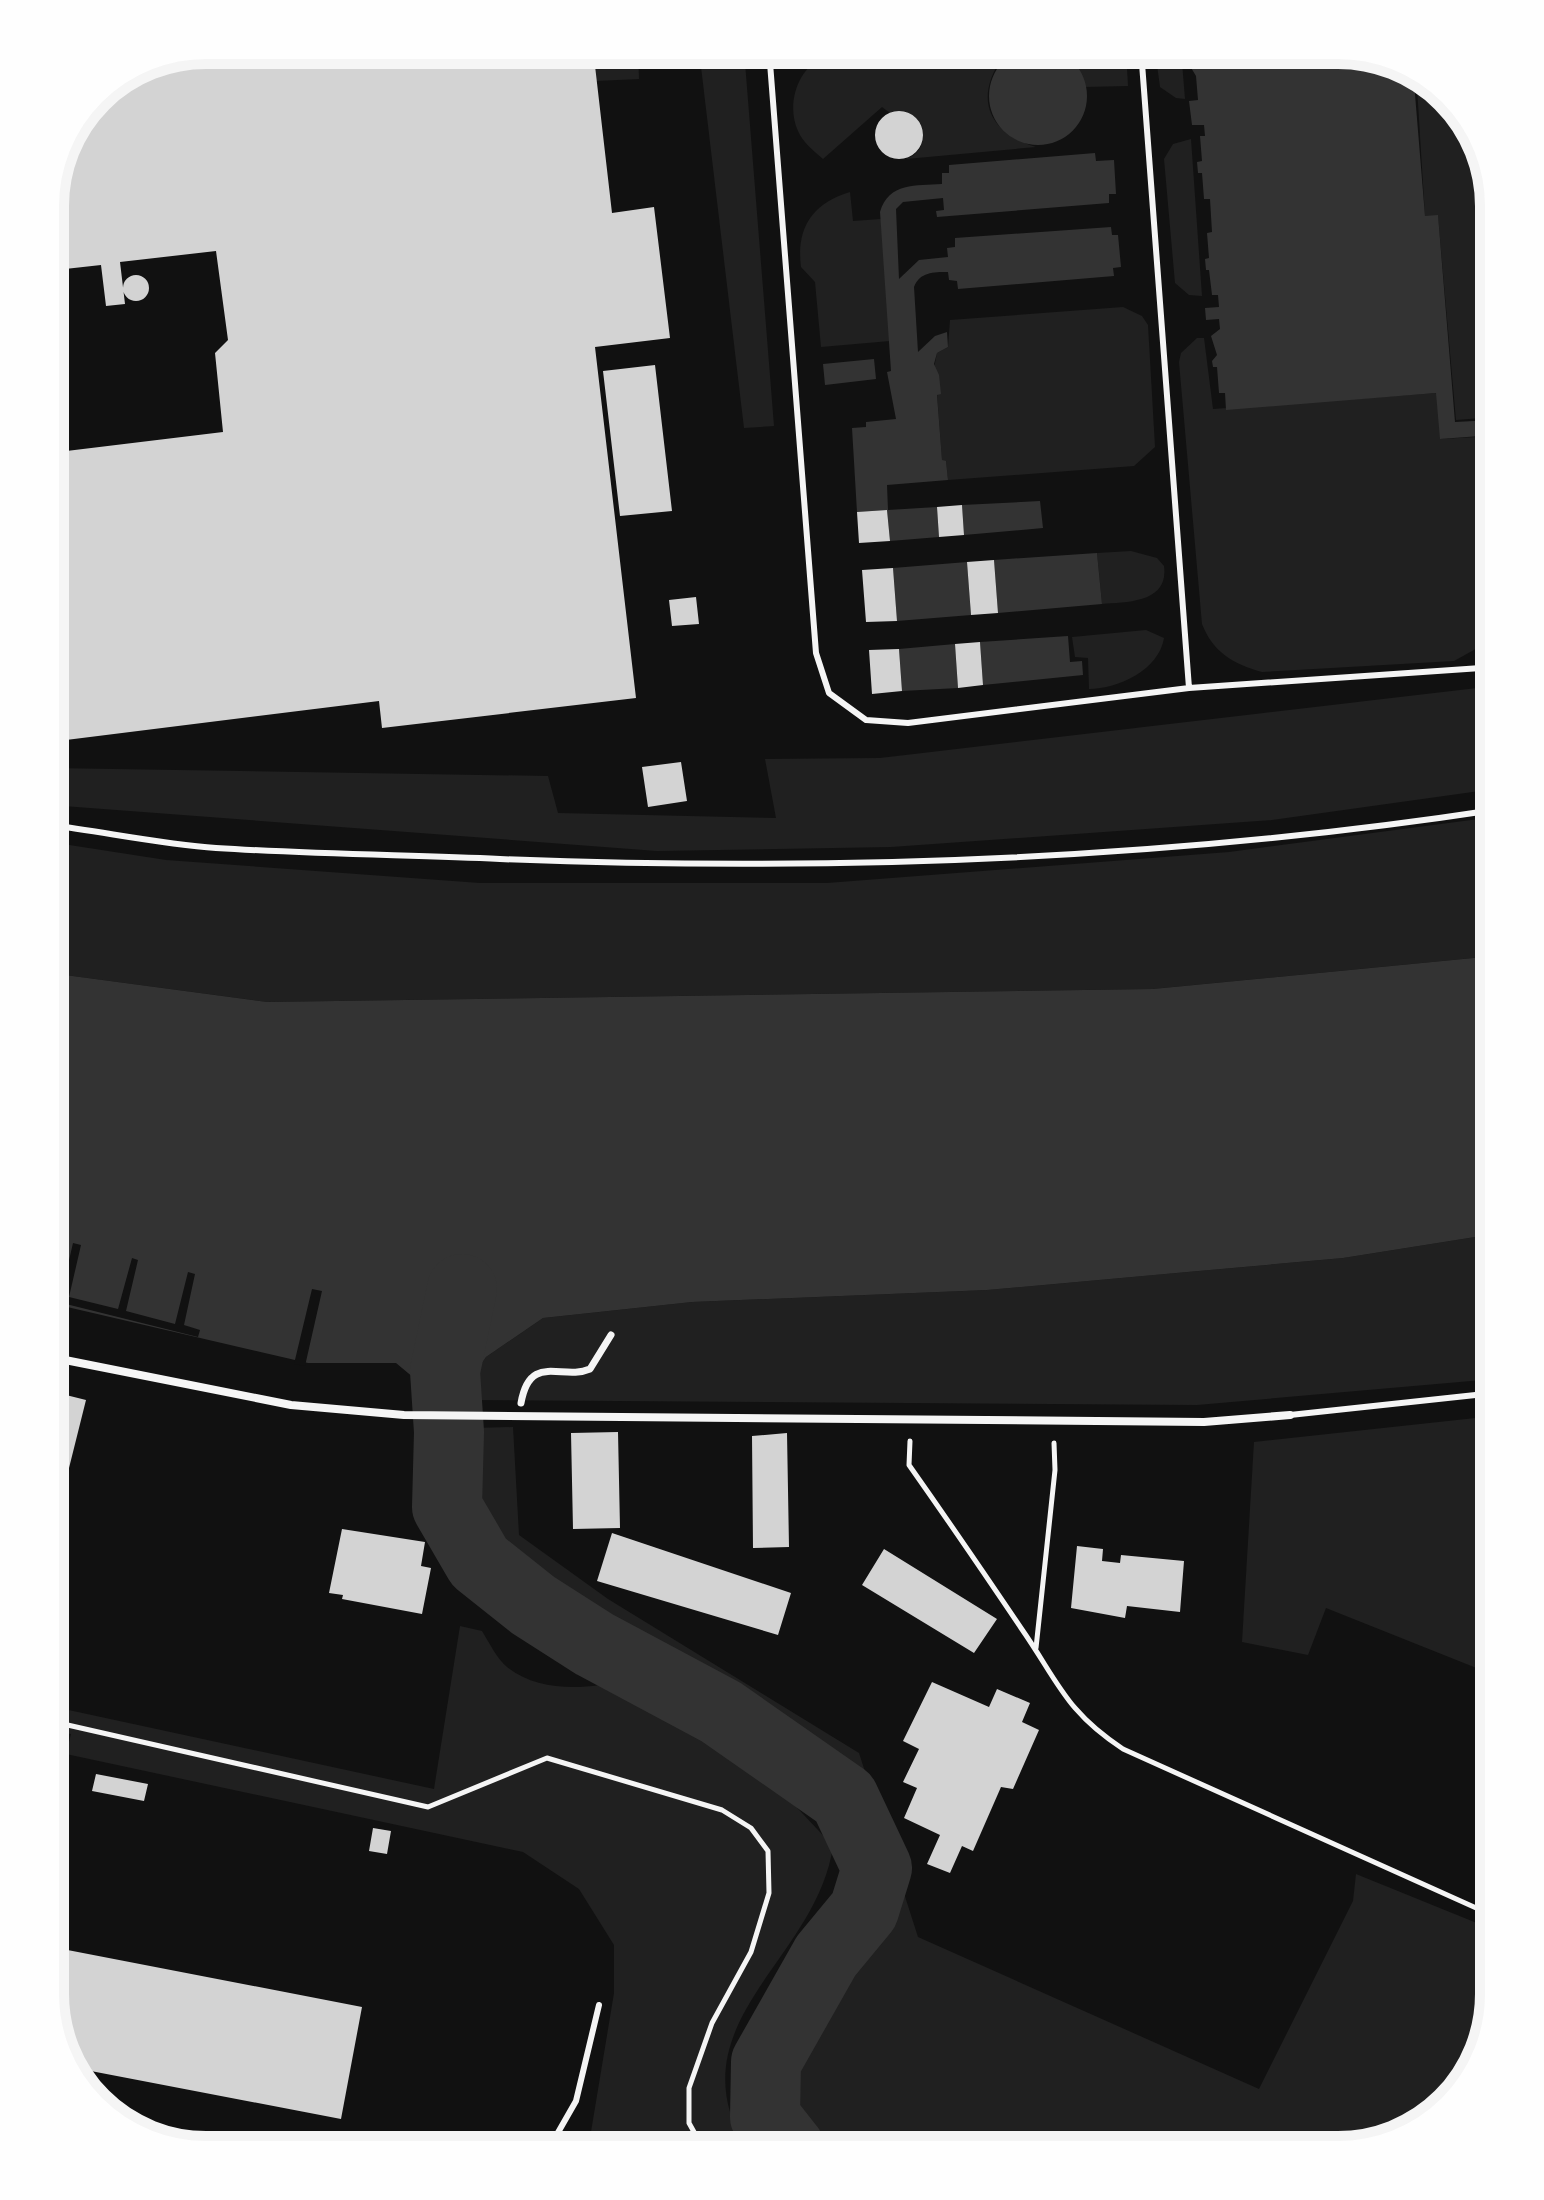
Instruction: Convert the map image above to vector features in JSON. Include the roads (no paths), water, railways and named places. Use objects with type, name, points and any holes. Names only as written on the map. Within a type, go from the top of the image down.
[{"type":"street","points":[[521,1403],[523,1391],[543,1371],[552,1368],[572,1374],[590,1369],[611,1335]]},
{"type":"street","points":[[64,1360],[291,1405],[404,1415],[1204,1422],[1290,1415]]},
{"type":"lane","points":[[770,64],[816,653],[829,693],[866,720],[908,723],[1189,688],[1480,668]]},
{"type":"lane","points":[[1142,64],[1189,688]]},
{"type":"lane","points":[[64,827],[213,848],[710,866],[957,860],[1176,846],[1396,825],[1480,812]]},
{"type":"lane","points":[[1290,1415],[1480,1395]]},
{"type":"lane","points":[[556,2136],[576,2101],[599,2005]]},
{"type":"waterway","points":[[462,1289],[445,1371],[449,1432],[447,1507],[479,1562],[533,1605],[594,1644],[721,1712],[844,1798],[877,1868],[864,1910],[826,1956],[766,2062],[765,2117],[780,2136]]}]
